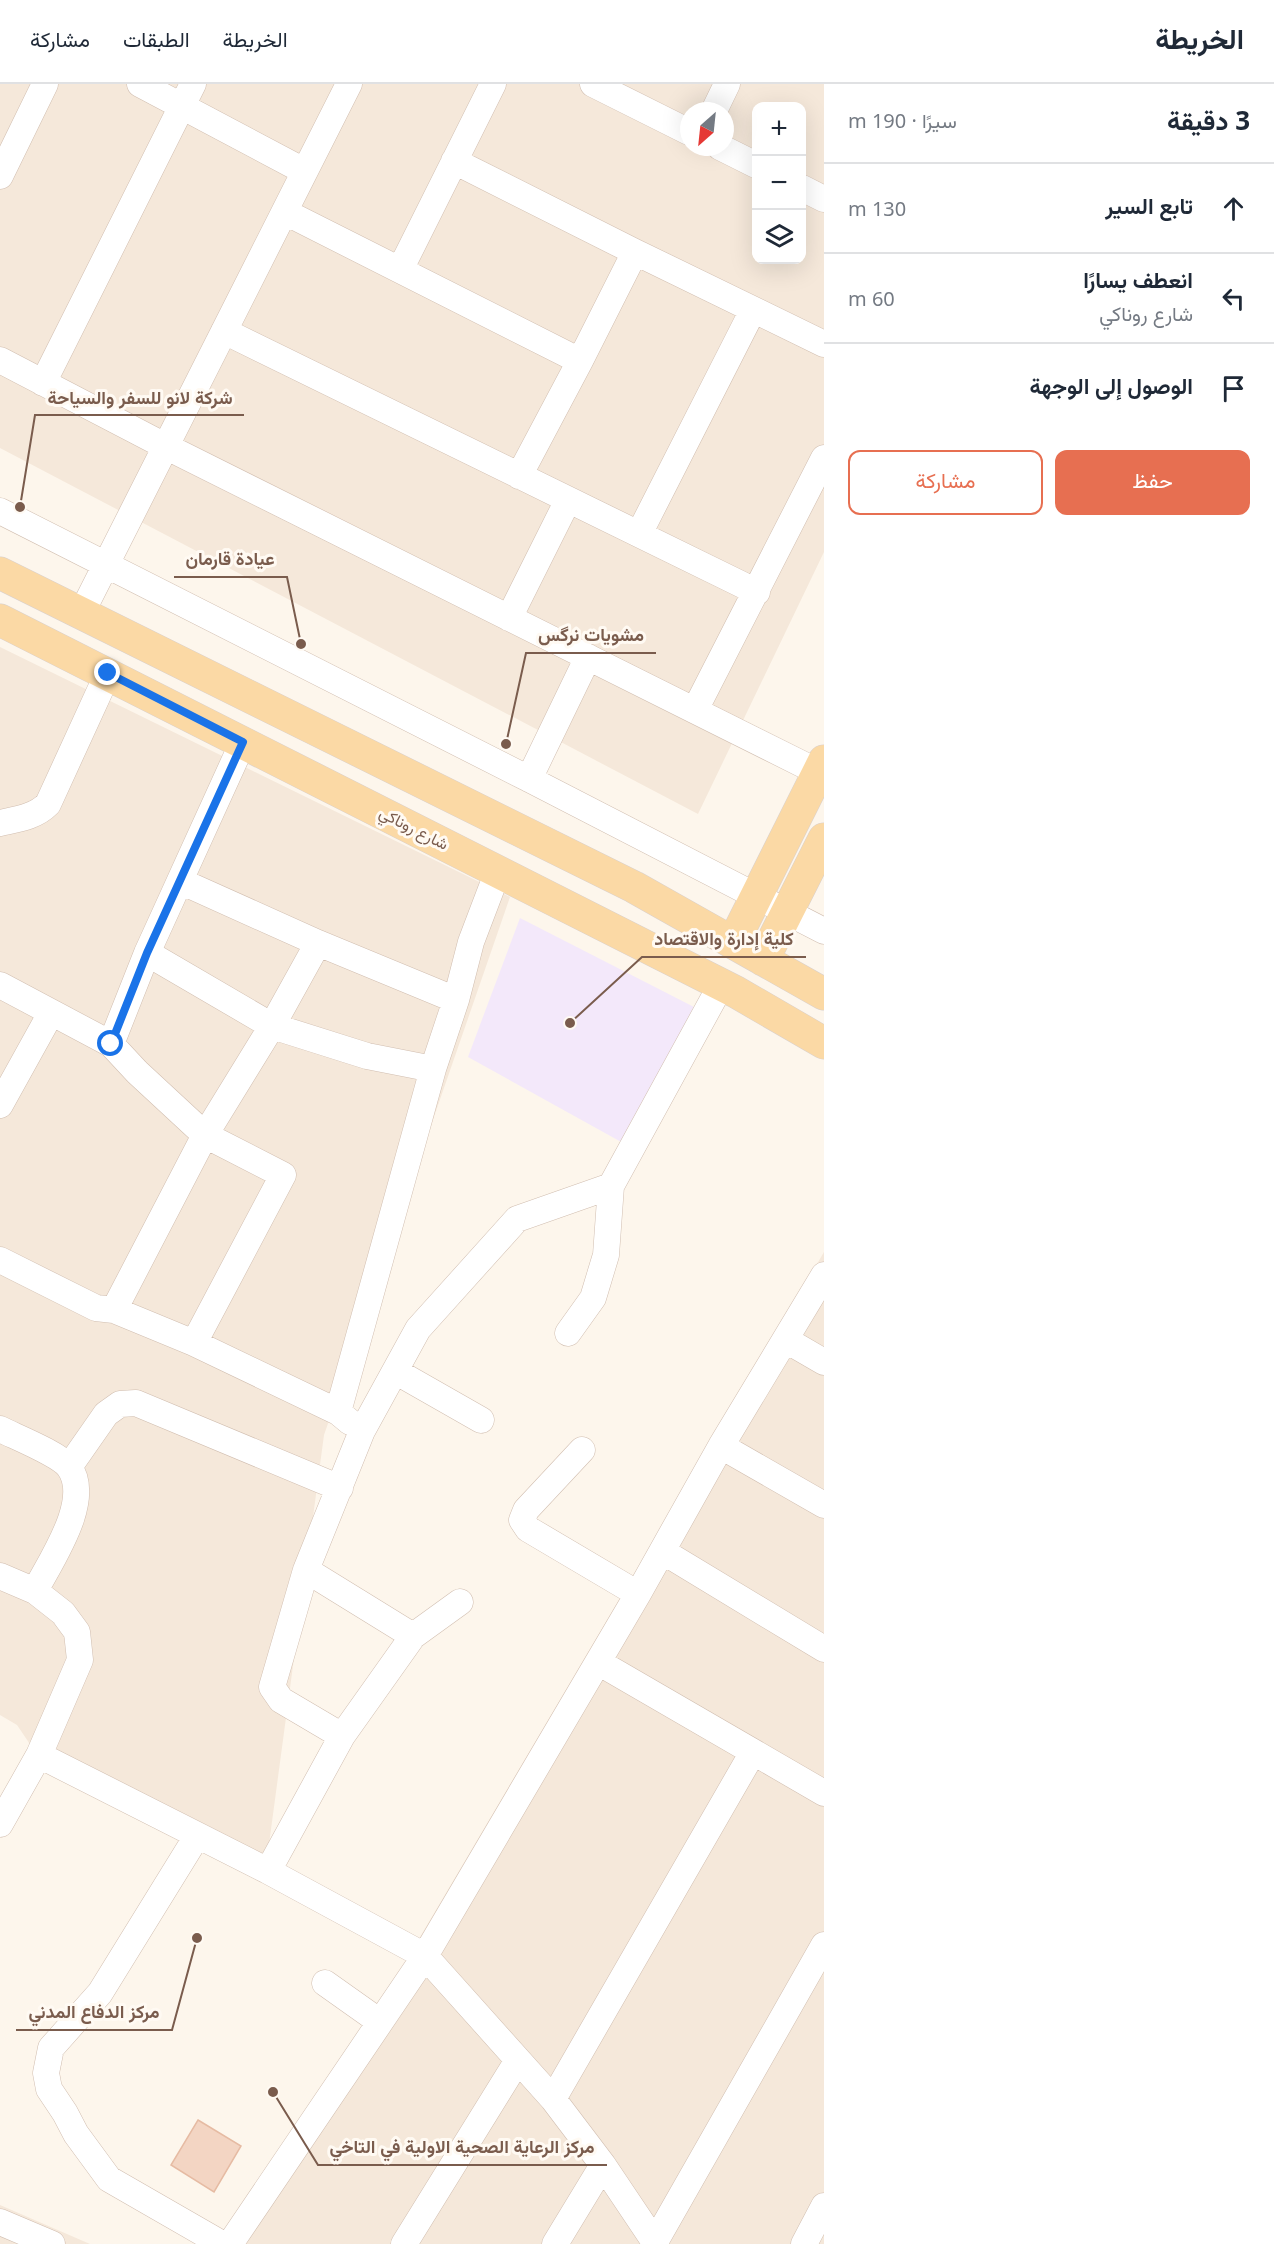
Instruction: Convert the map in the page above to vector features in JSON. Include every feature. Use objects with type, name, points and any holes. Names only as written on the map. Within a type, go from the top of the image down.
[{"type":"main road","points":[[0,573],[634,887],[824,994]]},
{"type":"main road","name":"شارع روناكي","points":[[0,620],[721,985],[824,1043]]},
{"type":"main road","points":[[733,943],[821,767]]},
{"type":"main road","points":[[763,960],[824,839]]},
{"type":"street","points":[[0,176],[7,146],[45,84]]},
{"type":"street","points":[[140,84],[188,95],[304,171]]},
{"type":"street","points":[[81,614],[349,84]]},
{"type":"street","points":[[400,270],[493,84]]},
{"type":"street","points":[[593,84],[680,128]]},
{"type":"street","points":[[718,102],[727,84]]},
{"type":"street","points":[[43,383],[188,95]]},
{"type":"street","points":[[734,154],[752,163]]},
{"type":"street","points":[[454,161],[824,344]]},
{"type":"street","points":[[806,190],[824,199]]},
{"type":"street","points":[[285,212],[580,361]]},
{"type":"street","points":[[519,476],[635,252]]},
{"type":"street","points":[[639,534],[753,310]]},
{"type":"street","points":[[224,331],[757,592]]},
{"type":"street","points":[[0,360],[165,446],[509,618],[695,710],[821,767]]},
{"type":"street","points":[[695,710],[757,592],[816,495],[824,458]]},
{"type":"street","points":[[509,618],[568,500]]},
{"type":"street","points":[[0,512],[824,931]]},
{"type":"street","points":[[529,779],[588,657]]},
{"type":"street","points":[[0,823],[29,817],[41,811],[48,804],[108,673]]},
{"type":"street","points":[[111,1044],[147,953],[243,742]]},
{"type":"street","points":[[338,1412],[433,1069],[456,1000],[471,942],[498,871]]},
{"type":"street","points":[[180,881],[318,943],[456,1000]]},
{"type":"street","points":[[114,1310],[205,1135],[272,1026],[318,943]]},
{"type":"street","points":[[147,953],[272,1026],[368,1056],[433,1069]]},
{"type":"street","points":[[0,985],[111,1044],[137,1072],[205,1135],[283,1175],[194,1343]]},
{"type":"street","points":[[568,1333],[593,1298],[606,1256],[611,1186],[721,985]]},
{"type":"street","points":[[0,1105],[51,1012]]},
{"type":"street","points":[[342,1736],[281,1700],[272,1687],[306,1570],[362,1431],[418,1329],[517,1219],[611,1186]]},
{"type":"street","points":[[0,1260],[96,1308],[114,1310],[194,1343],[338,1412],[362,1431]]},
{"type":"street","points":[[230,2244],[425,1956],[824,1275]]},
{"type":"street","points":[[786,1341],[824,1362]]},
{"type":"street","points":[[395,1371],[481,1420]]},
{"type":"street","points":[[69,1467],[106,1414],[120,1404],[136,1402],[340,1488]]},
{"type":"street","points":[[0,1429],[57,1458],[69,1467],[76,1486],[71,1522],[35,1591]]},
{"type":"street","points":[[722,1446],[824,1505]]},
{"type":"street","points":[[582,1450],[526,1510],[522,1520],[528,1529],[638,1594]]},
{"type":"street","points":[[662,1551],[824,1649]]},
{"type":"street","points":[[306,1570],[413,1636]]},
{"type":"street","points":[[0,1576],[35,1591],[63,1613],[77,1632],[80,1660],[39,1755],[11,1785],[0,1824]]},
{"type":"street","points":[[268,1871],[342,1736],[413,1636],[460,1602]]},
{"type":"street","points":[[598,1662],[824,1794]]},
{"type":"street","points":[[553,2099],[753,1752]]},
{"type":"street","points":[[39,1755],[268,1871],[425,1956],[553,2099],[603,2165],[655,2243],[824,1945]]},
{"type":"street","points":[[197,1836],[100,1993],[51,2048],[46,2073],[49,2089],[76,2134],[109,2179],[222,2244]]},
{"type":"street","points":[[326,1983],[380,2022]]},
{"type":"street","points":[[404,2244],[518,2060]]},
{"type":"street","points":[[555,2244],[603,2165]]},
{"type":"street","points":[[804,2244],[824,2206]]},
{"type":"street","points":[[0,2222],[52,2244]]},
{"type":"shaded area","points":[[0,84],[824,84],[824,552],[698,814],[0,448]]},
{"type":"shaded area","points":[[0,647],[510,897],[324,1435],[267,1859],[42,1762],[17,1725],[0,1715]]},
{"type":"shaded area","points":[[520,918],[694,1007],[623,1143],[468,1057]]},
{"type":"shaded area","points":[[824,1252],[824,2244],[239,2244]]},
{"type":"shaded area","points":[[0,2205],[90,2244],[0,2244]]},
{"type":"building","points":[[198,2120],[241,2146],[214,2192],[171,2165]]},
{"type":"place","name":"شركة لانو للسفر والسياحة","points":[[20,507]]},
{"type":"place","name":"عيادة قارمان","points":[[301,644]]},
{"type":"place","name":"مشويات نرگس","points":[[506,744]]},
{"type":"place","name":"كلية إدارة والاقتصاد","points":[[570,1023]]},
{"type":"place","name":"مركز الدفاع المدني","points":[[197,1938]]},
{"type":"place","name":"مركز الرعاية الصحية الاولية في التاخي","points":[[273,2092]]},
{"type":"route","points":[[108,673],[243,742],[147,953],[111,1044]]}]
